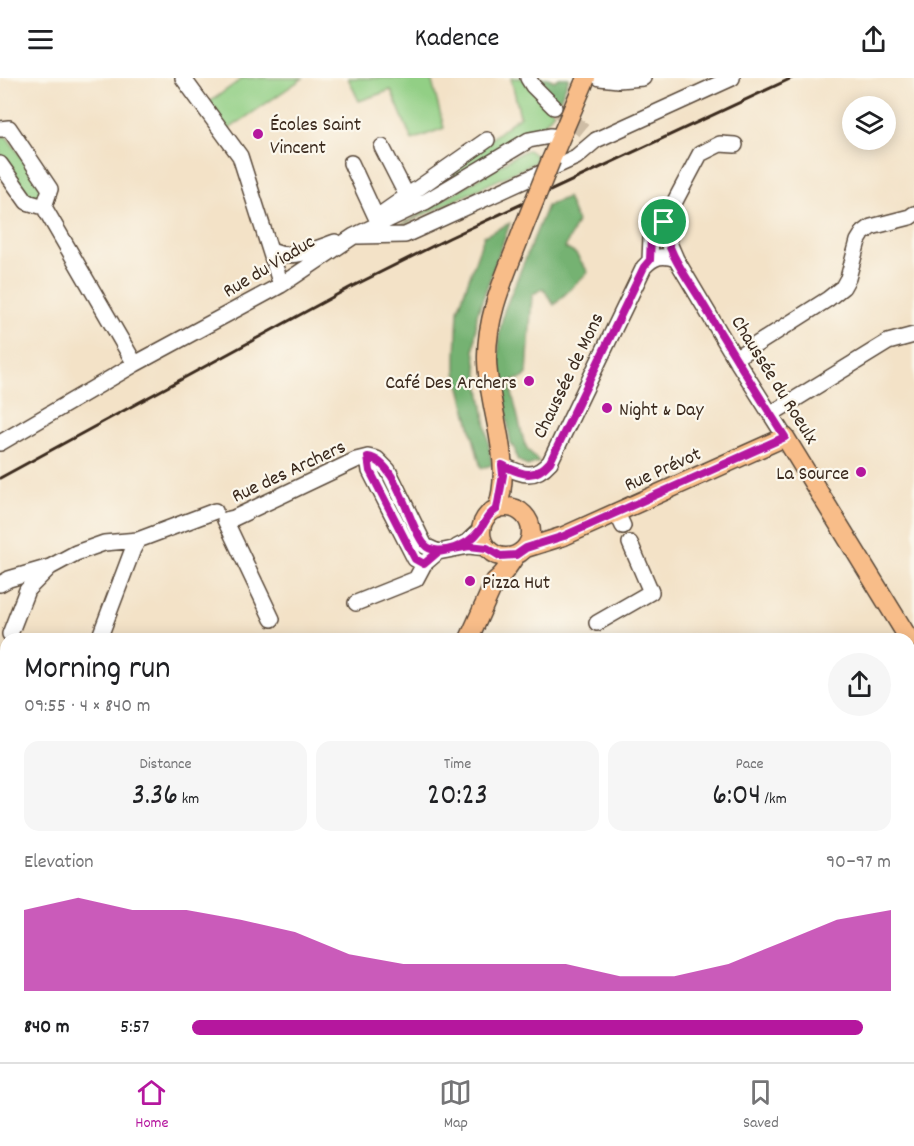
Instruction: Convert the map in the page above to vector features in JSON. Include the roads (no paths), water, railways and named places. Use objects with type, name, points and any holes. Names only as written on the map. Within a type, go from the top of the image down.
[{"type":"main road","points":[[497,509],[503,470],[487,362],[492,308],[586,78]]},
{"type":"main road","name":"Rue Prévot","points":[[521,551],[620,519],[785,437]]},
{"type":"main road","name":"Chaussée du Roeulx","points":[[785,437],[905,633]]},
{"type":"main road","points":[[495,581],[503,576],[508,565],[531,537],[503,470]]},
{"type":"main road","points":[[521,551],[500,556],[483,542],[482,528],[486,518],[497,509],[509,507],[538,530],[557,538]]},
{"type":"main road","points":[[472,633],[495,581],[490,550]]},
{"type":"street","points":[[183,78],[240,156],[281,285]]},
{"type":"street","points":[[528,78],[554,107]]},
{"type":"street","points":[[600,78],[618,81],[643,78]]},
{"type":"street","points":[[272,251],[281,255],[296,255],[354,236],[405,235],[576,157],[590,136],[732,78]]},
{"type":"street","points":[[0,129],[9,128],[50,189],[44,207]]},
{"type":"street","name":"Rue du Viaduc","points":[[0,443],[135,364],[281,285],[354,236],[425,202],[529,140],[550,136],[561,137]]},
{"type":"street","points":[[354,236],[376,217],[487,140]]},
{"type":"street","name":"Chaussée de Mons","points":[[503,470],[530,474],[541,472],[550,462],[644,267],[650,260],[651,237],[664,222],[700,154],[720,144],[735,145]]},
{"type":"street","points":[[382,147],[407,196]]},
{"type":"street","points":[[351,163],[376,217]]},
{"type":"street","points":[[2,173],[27,202],[44,207],[135,364]]},
{"type":"street","points":[[735,358],[843,287],[863,233],[871,227],[914,214]]},
{"type":"street","name":"Chaussée du Roeulx","points":[[664,222],[666,236],[676,259],[785,437]]},
{"type":"street","points":[[650,260],[663,256],[676,259]]},
{"type":"street","points":[[771,414],[888,342],[914,335]]},
{"type":"street","name":"Rue des Archers","points":[[368,457],[370,471],[415,559],[424,564]]},
{"type":"street","name":"Rue des Archers","points":[[50,567],[76,553],[104,543],[138,540],[220,516],[291,490],[356,460],[368,457],[377,459],[388,470],[425,546],[438,552]]},
{"type":"street","points":[[220,516],[272,619]]},
{"type":"street","points":[[357,603],[416,579],[424,564],[438,552],[467,542],[482,528]]},
{"type":"street","points":[[101,633],[138,540]]},
{"type":"street","points":[[597,623],[651,592],[630,543]]},
{"type":"street","points":[[455,548],[490,550]]},
{"type":"street","points":[[0,585],[9,579],[50,567]]},
{"type":"street","points":[[10,633],[27,591],[50,567]]},
{"type":"tunnel","points":[[554,107],[584,131]]},
{"type":"railway","points":[[0,478],[351,287],[449,238],[792,78]]},
{"type":"place","name":"Écoles Saint Vincent","points":[[258,134]]},
{"type":"place","name":"Café Des Archers","points":[[529,381]]},
{"type":"place","name":"Night & Day","points":[[607,408]]},
{"type":"place","name":"La Source","points":[[861,472]]},
{"type":"place","name":"Pizza Hut","points":[[470,581]]}]
